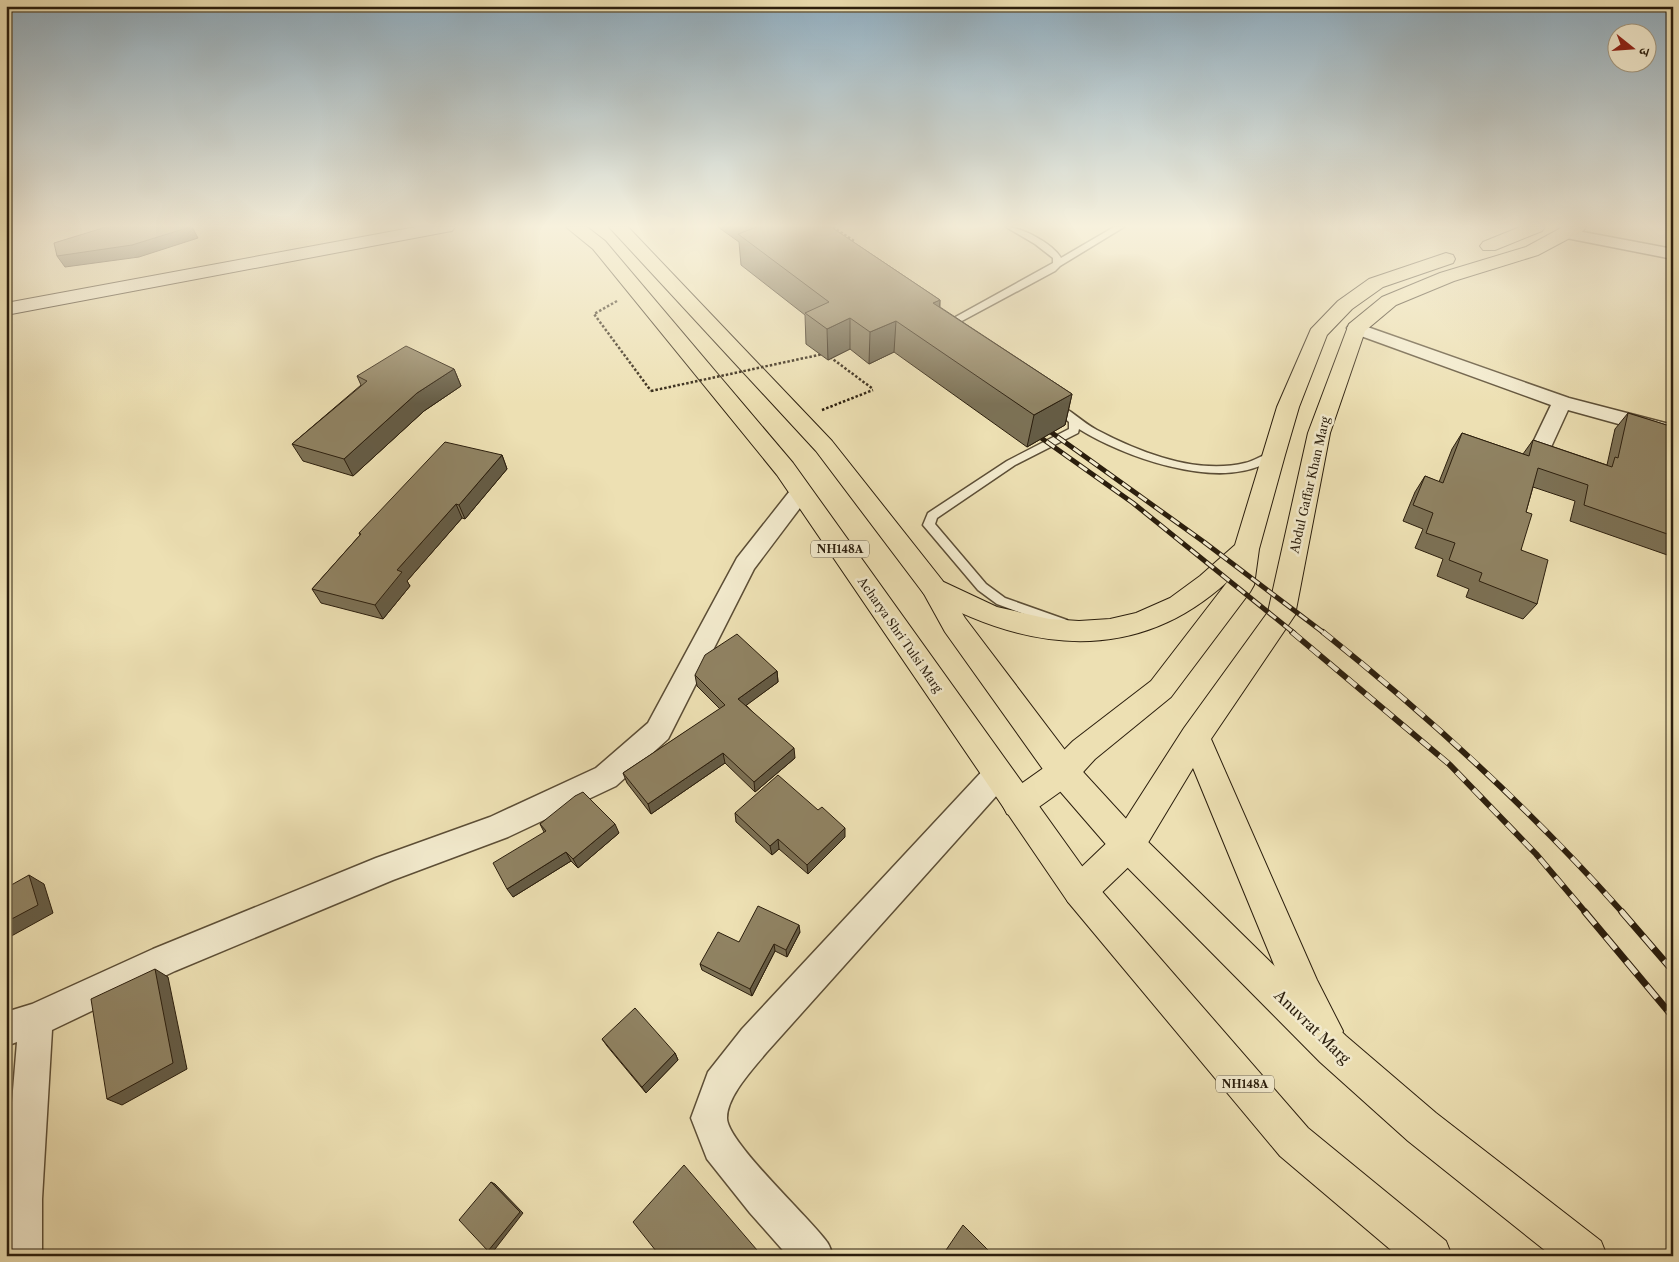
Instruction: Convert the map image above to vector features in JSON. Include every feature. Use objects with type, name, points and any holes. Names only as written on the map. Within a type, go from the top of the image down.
[{"type":"main road","points":[[6,297],[76,286]]},
{"type":"main road","points":[[6,309],[130,286]]},
{"type":"main road","name":"Acharya Shri Tulsi Marg","points":[[634,286],[785,469],[1080,891]]},
{"type":"main road","points":[[673,286],[824,446],[933,587],[955,625],[1063,772]]},
{"type":"main road","points":[[1018,804],[1063,772],[1084,750],[1161,689],[1241,585],[1246,549],[1273,455],[1288,407],[1318,333],[1344,305],[1372,286]]},
{"type":"main road","name":"Abdul Gaffar Khan Marg","points":[[1080,891],[1128,845],[1195,737],[1281,615],[1319,433],[1356,328],[1388,300],[1424,286]]},
{"type":"main road","points":[[933,587],[980,613],[1008,622],[1046,629],[1094,631],[1121,627],[1170,611],[1205,587],[1246,549]]},
{"type":"main road","points":[[1195,737],[1304,993],[1333,1049]]},
{"type":"main road","name":"Anuvrat Marg","points":[[1063,772],[1128,845],[1333,1049],[1422,1127],[1586,1256]]},
{"type":"main road","name":"NH148A","points":[[1080,891],[1294,1142],[1431,1256]]},
{"type":"street","points":[[1356,328],[1562,402],[1673,432]]},
{"type":"street","points":[[1539,453],[1562,402]]},
{"type":"street","points":[[23,1256],[21,1025],[164,960],[388,868],[498,828],[606,777],[658,731],[745,564],[801,492]]},
{"type":"street","points":[[813,1255],[763,1200],[720,1146],[709,1118],[720,1084],[754,1041],[998,775]]},
{"type":"lane","points":[[941,328],[1020,286]]},
{"type":"lane","points":[[1043,398],[1094,434],[1126,447],[1183,465],[1212,469],[1245,467],[1273,455]]},
{"type":"lane","points":[[1074,420],[1074,431],[1002,468],[932,516],[929,525],[982,587],[1001,600],[1053,621],[1094,631]]},
{"type":"path","points":[[638,290],[594,314],[651,391],[833,351]]},
{"type":"path","points":[[798,419],[873,390],[826,354]]},
{"type":"building","points":[[807,286],[919,286],[940,300],[933,303],[1072,394],[1034,415],[896,321],[870,332],[850,318],[827,329],[805,313],[829,302]]},
{"type":"building","points":[[406,346],[454,369],[417,393],[344,459],[292,444],[367,381],[357,376]]},
{"type":"building","points":[[1628,413],[1673,427],[1673,536],[1584,505],[1588,485],[1538,468],[1526,512],[1532,514],[1521,550],[1548,560],[1537,604],[1479,581],[1482,573],[1449,560],[1455,543],[1426,533],[1433,513],[1413,505],[1425,476],[1443,483],[1462,433],[1529,456],[1533,440],[1612,467],[1615,457],[1618,458]]},
{"type":"building","points":[[445,442],[502,455],[459,505],[456,504],[397,570],[402,572],[375,605],[312,589],[361,534],[359,533]]},
{"type":"building","points":[[737,634],[777,671],[738,699],[794,748],[754,782],[723,753],[648,804],[623,773],[725,705],[695,675],[705,655]]},
{"type":"building","points":[[778,775],[818,810],[822,807],[845,828],[807,865],[778,839],[770,846],[735,813]]},
{"type":"building","points":[[583,792],[615,824],[573,859],[566,852],[507,889],[493,863],[546,831],[540,824],[575,796]]},
{"type":"building","points":[[29,875],[38,905],[6,922],[6,888]]},
{"type":"building","points":[[758,906],[799,925],[786,950],[774,944],[750,989],[700,964],[718,932],[739,942]]},
{"type":"building","points":[[155,969],[173,1063],[107,1099],[91,999]]},
{"type":"building","points":[[635,1008],[675,1053],[642,1087],[602,1039]]},
{"type":"building","points":[[684,1165],[757,1250],[752,1256],[660,1256],[633,1222]]},
{"type":"building","points":[[491,1182],[520,1212],[488,1251],[459,1220]]},
{"type":"building","points":[[963,1225],[994,1256],[942,1256]]},
{"type":"railway","points":[[1041,425],[1204,542],[1324,633]]},
{"type":"railway","points":[[1030,430],[1133,503],[1294,633]]},
{"type":"railway","points":[[1292,632],[1449,764],[1536,854],[1586,913]]},
{"type":"railway","points":[[1323,632],[1403,698],[1479,766],[1552,837],[1623,913]]},
{"type":"railway","points":[[1585,912],[1673,1017]]},
{"type":"railway","points":[[1622,912],[1673,971]]}]
